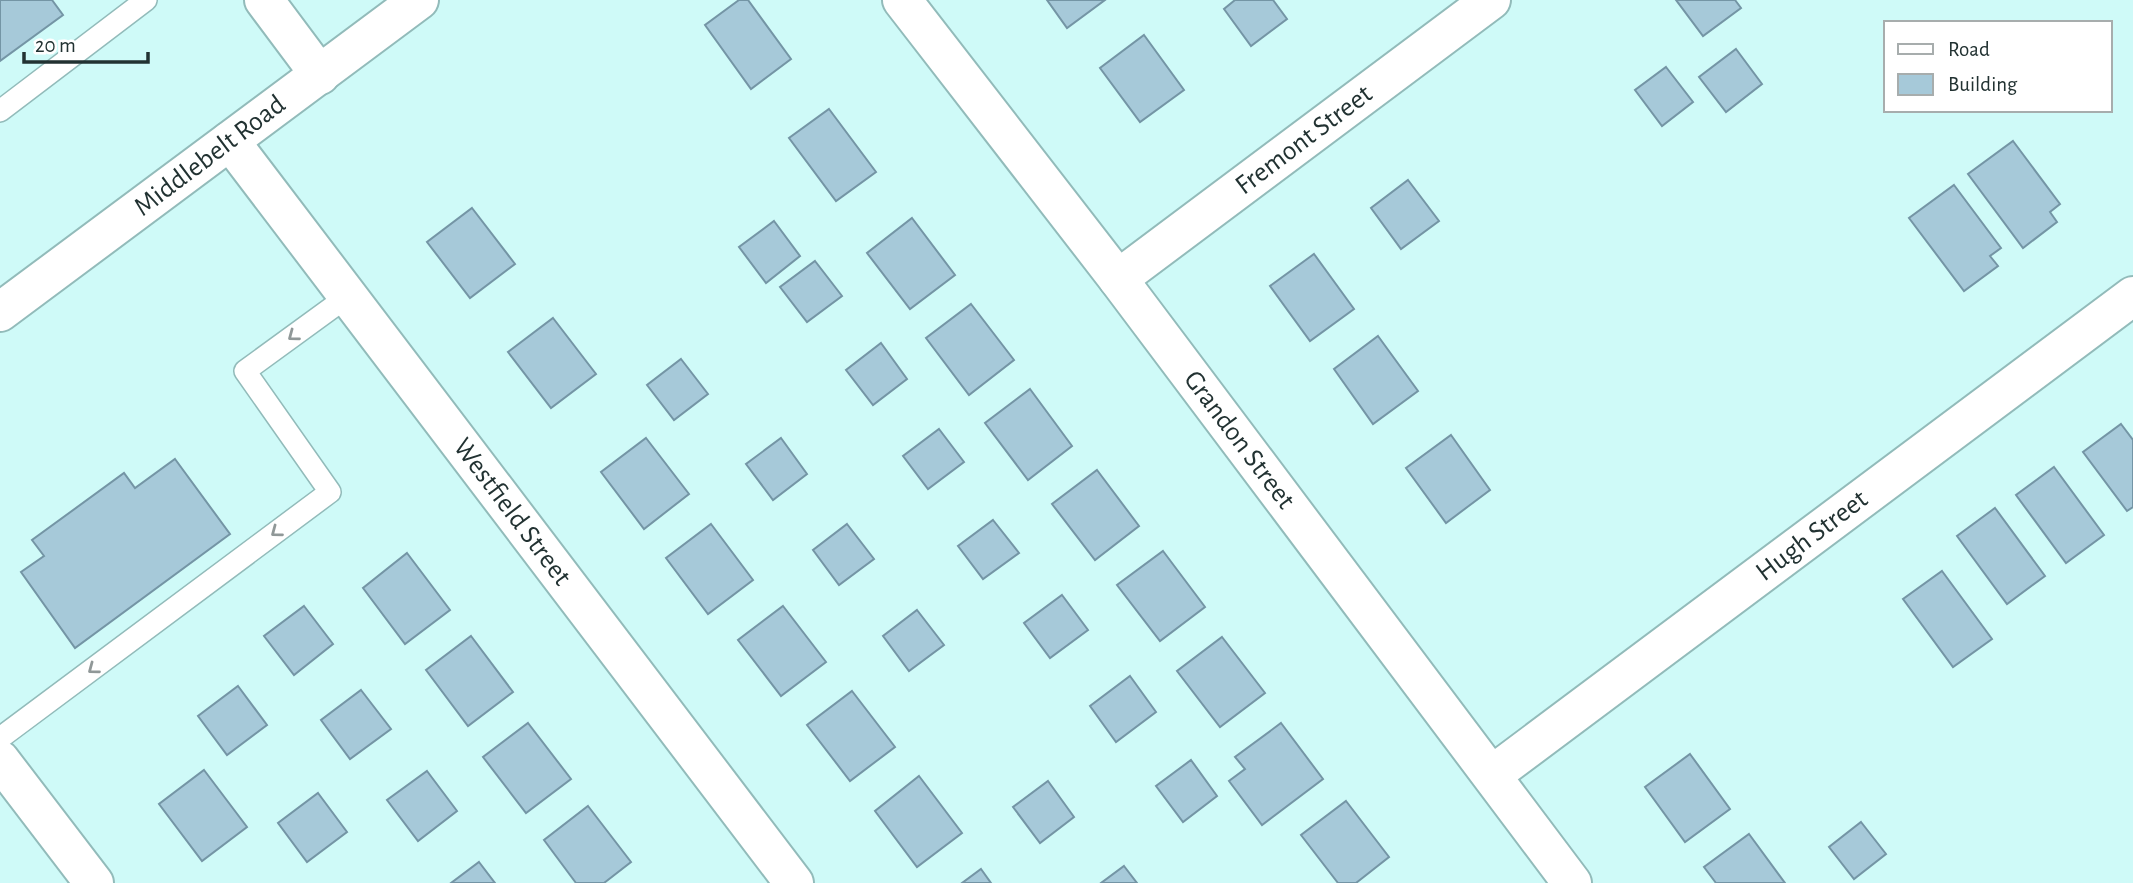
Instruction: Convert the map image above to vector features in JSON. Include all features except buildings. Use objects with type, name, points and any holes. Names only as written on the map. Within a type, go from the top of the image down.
[{"type":"street","points":[[264,0],[320,75]]},
{"type":"street","name":"Middlebelt Road","points":[[0,312],[419,0]]},
{"type":"street","name":"Grandon Street","points":[[902,0],[1118,279],[1572,883]]},
{"type":"street","name":"Fremont Street","points":[[1118,279],[1491,0]]},
{"type":"street","name":"Westfield Street","points":[[230,141],[794,883]]},
{"type":"street","name":"Hugh Street","points":[[1492,775],[2133,296]]},
{"type":"street","points":[[0,760],[94,883]]},
{"type":"lane","points":[[0,111],[120,8],[146,0]]},
{"type":"lane","points":[[0,738],[330,492],[245,371],[348,296]]}]
